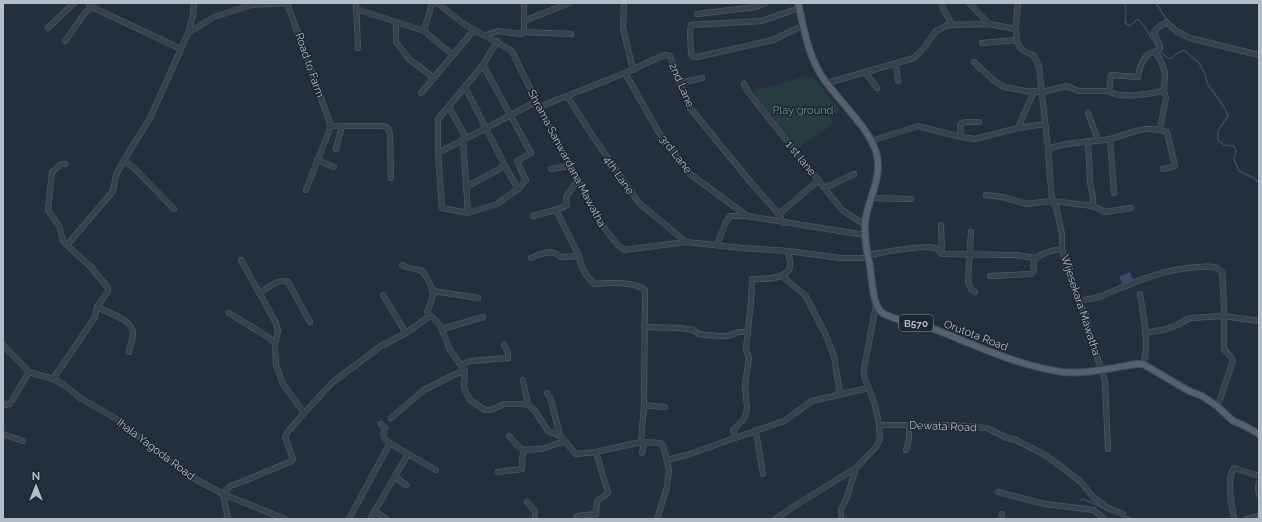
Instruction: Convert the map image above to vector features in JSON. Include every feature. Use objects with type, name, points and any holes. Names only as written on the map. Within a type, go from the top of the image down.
[{"type":"main road","points":[[799,6],[815,64],[827,83],[861,126],[876,150],[878,166],[876,180],[867,210],[865,226],[868,257],[876,305]]},
{"type":"main road","name":"Orutota Road","points":[[876,305],[879,310],[890,316],[930,328],[1002,357],[1050,370],[1084,372],[1143,364]]},
{"type":"main road","points":[[1143,364],[1217,406],[1233,421],[1259,434]]},
{"type":"street","points":[[48,28],[74,3]]},
{"type":"street","points":[[68,246],[68,244],[113,191],[116,175],[150,118],[188,33],[193,15],[194,3]]},
{"type":"street","points":[[188,33],[214,17],[250,4],[288,3]]},
{"type":"street","name":"Road to Farm","points":[[288,3],[331,126]]},
{"type":"street","points":[[424,31],[432,3]]},
{"type":"street","name":"Shrama Sanwardana Mawatha","points":[[437,3],[464,24],[512,51],[577,181],[602,225],[617,244],[624,250],[686,242],[788,251],[840,258],[868,257],[904,249],[923,247],[934,248],[942,254]]},
{"type":"street","points":[[524,3],[524,32]]},
{"type":"street","points":[[524,21],[569,3]]},
{"type":"street","points":[[624,3],[623,28],[633,70]]},
{"type":"street","points":[[697,14],[756,7],[765,3]]},
{"type":"street","points":[[942,3],[943,9],[952,24]]},
{"type":"street","points":[[982,43],[1017,40],[1016,29],[1018,3]]},
{"type":"street","points":[[970,4],[989,24]]},
{"type":"street","points":[[65,40],[90,5],[181,49]]},
{"type":"street","points":[[358,48],[356,6],[396,22],[424,31],[453,55]]},
{"type":"street","points":[[799,6],[768,20],[691,26],[691,54],[694,57],[697,57],[773,40],[804,25]]},
{"type":"street","points":[[396,22],[396,42],[409,59],[434,78]]},
{"type":"street","points":[[1160,129],[1166,98],[1164,91],[1165,73],[1161,61],[1156,53],[1159,50],[1160,45],[1154,33],[1155,30],[1166,22],[1176,31],[1190,38],[1259,55]]},
{"type":"street","points":[[827,83],[896,65],[914,58],[924,48],[936,30],[952,24],[989,24],[1016,29]]},
{"type":"street","points":[[421,93],[474,30]]},
{"type":"street","points":[[485,36],[497,32],[521,34],[524,32],[571,34]]},
{"type":"street","name":"Wijesekara Mawatha","points":[[1017,40],[1019,47],[1024,52],[1033,55],[1039,66],[1052,201],[1056,207],[1062,234],[1062,249],[1065,262],[1078,301],[1086,315],[1091,338],[1105,381],[1108,449]]},
{"type":"street","points":[[484,65],[531,153],[517,161],[526,180],[518,189],[496,204],[468,213],[442,208],[438,153],[438,119],[484,65],[497,42]]},
{"type":"street","points":[[1109,91],[1111,75],[1138,77],[1139,69],[1145,59],[1149,54],[1159,50]]},
{"type":"street","name":"2nd Lane","points":[[438,153],[511,114],[538,104],[567,96],[633,70],[666,55],[670,56],[679,83],[690,108],[753,185],[779,214],[783,223]]},
{"type":"street","points":[[974,62],[993,80],[1004,87],[1042,92],[1067,86],[1078,91],[1109,91],[1113,94],[1129,95],[1164,91]]},
{"type":"street","points":[[896,65],[898,81]]},
{"type":"street","points":[[865,72],[877,88]]},
{"type":"street","name":"3rd Lane","points":[[625,73],[658,131],[689,173],[747,216]]},
{"type":"street","points":[[679,83],[702,78]]},
{"type":"street","name":"1 st lane","points":[[744,84],[749,93],[842,210],[865,226]]},
{"type":"street","points":[[465,87],[518,189]]},
{"type":"street","points":[[1018,128],[1034,91]]},
{"type":"street","name":"4th Lane","points":[[567,96],[592,136],[639,203],[686,242]]},
{"type":"street","points":[[449,107],[465,138],[468,213]]},
{"type":"street","points":[[1088,113],[1098,140]]},
{"type":"street","points":[[961,137],[961,124],[965,122],[979,122]]},
{"type":"street","points":[[871,142],[918,126],[975,139],[1018,128],[1045,124]]},
{"type":"street","points":[[306,190],[331,126],[383,126],[388,128],[390,134],[391,178]]},
{"type":"street","points":[[336,149],[342,126]]},
{"type":"street","points":[[1048,149],[1058,145],[1110,139],[1141,129],[1160,129],[1168,132],[1175,166],[1162,169]]},
{"type":"street","points":[[1110,139],[1114,193]]},
{"type":"street","points":[[1088,141],[1093,206]]},
{"type":"street","points":[[124,160],[174,209]]},
{"type":"street","points":[[317,160],[334,167]]},
{"type":"street","points":[[3,345],[29,372],[53,378],[95,317],[97,307],[107,294],[108,288],[91,267],[63,241],[59,226],[48,210],[52,172],[61,164],[65,164]]},
{"type":"street","points":[[466,188],[505,166]]},
{"type":"street","points":[[551,169],[570,166]]},
{"type":"street","points":[[825,188],[854,174]]},
{"type":"street","points":[[779,214],[819,180]]},
{"type":"street","points":[[534,216],[556,210],[567,205],[566,196],[577,181]]},
{"type":"street","points":[[986,195],[1002,197],[1026,204],[1052,201],[1093,206],[1105,212],[1132,208]]},
{"type":"street","points":[[870,198],[911,199]]},
{"type":"street","points":[[556,210],[589,280],[595,284],[616,283],[641,287],[645,290],[642,453]]},
{"type":"street","points":[[717,245],[730,216],[747,216],[865,235]]},
{"type":"street","points":[[941,225],[942,254],[1015,255],[1036,258],[1046,252],[1062,249]]},
{"type":"street","points":[[970,232],[968,282],[971,289],[975,292]]},
{"type":"street","points":[[735,438],[733,430],[746,415],[747,407],[745,385],[749,358],[746,349],[752,279],[767,279],[782,276],[789,271],[791,266],[788,251]]},
{"type":"street","points":[[531,258],[551,252],[561,257],[579,256]]},
{"type":"street","points":[[990,276],[1031,274],[1034,271],[1034,262],[1036,258]]},
{"type":"street","points":[[241,260],[276,323],[278,331],[275,344],[276,365],[283,384],[304,412]]},
{"type":"street","points":[[402,265],[410,269],[424,272],[433,290],[433,295],[427,312],[440,325],[450,350],[465,371],[464,388],[466,393],[470,400],[482,409],[491,410],[504,404],[528,405],[535,411],[548,431],[560,436],[576,454],[596,452],[643,442],[661,443],[663,445],[669,470],[667,487],[657,519]]},
{"type":"street","points":[[1078,301],[1087,298],[1100,297],[1115,289],[1160,273],[1204,267],[1220,270],[1222,272],[1224,304],[1224,349],[1226,353],[1232,357],[1233,361],[1217,406]]},
{"type":"street","points":[[782,276],[805,295],[825,333],[834,356],[840,394]]},
{"type":"street","points":[[259,293],[278,281],[283,280],[288,282],[310,322]]},
{"type":"street","points":[[433,290],[478,298]]},
{"type":"street","points":[[1140,294],[1145,333],[1146,357],[1143,364]]},
{"type":"street","points":[[384,295],[406,333]]},
{"type":"street","points":[[776,519],[856,468],[876,447],[880,439],[875,405],[864,376],[876,305]]},
{"type":"street","points":[[97,307],[125,320],[130,325],[133,331],[129,352]]},
{"type":"street","points":[[229,313],[268,337],[275,344]]},
{"type":"street","points":[[226,519],[228,518],[223,494],[230,486],[244,482],[292,461],[293,459],[285,437],[287,433],[304,412],[333,382],[381,346],[406,333],[430,316]]},
{"type":"street","points":[[1145,333],[1177,325],[1190,318],[1223,316],[1259,321]]},
{"type":"street","points":[[442,329],[483,317]]},
{"type":"street","points":[[644,327],[680,328],[693,330],[699,334],[718,336],[728,336],[738,332],[748,332]]},
{"type":"street","points":[[461,365],[471,361],[508,358],[508,352],[504,345]]},
{"type":"street","points":[[391,418],[424,390],[453,375],[465,371]]},
{"type":"street","points":[[3,405],[10,404],[29,372]]},
{"type":"street","name":"Ihala Yagoda Road","points":[[53,378],[80,398],[115,418],[190,476],[223,494],[285,519]]},
{"type":"street","points":[[523,380],[528,405]]},
{"type":"street","points":[[666,460],[687,455],[784,422],[812,401],[868,388]]},
{"type":"street","points":[[548,392],[560,436]]},
{"type":"street","points":[[644,405],[665,407]]},
{"type":"street","points":[[381,424],[385,428],[382,435],[383,439],[436,470]]},
{"type":"street","name":"Dewata Road","points":[[879,425],[952,425],[987,428],[1008,438],[1016,440],[1047,456],[1081,482],[1093,497],[1108,508],[1123,514]]},
{"type":"street","points":[[906,425],[909,428],[909,439],[906,450]]},
{"type":"street","points":[[756,432],[763,474]]},
{"type":"street","points":[[3,434],[22,441]]},
{"type":"street","points":[[509,436],[523,450],[542,449],[565,441]]},
{"type":"street","points":[[349,519],[390,443]]},
{"type":"street","points":[[498,472],[522,469],[523,450]]},
{"type":"street","points":[[576,519],[577,516],[596,514],[597,501],[608,493],[596,452]]},
{"type":"street","points":[[370,519],[408,454]]},
{"type":"street","points":[[841,519],[841,510],[847,497],[856,468]]},
{"type":"street","points":[[1234,519],[1230,483],[1231,472],[1234,468],[1259,476]]},
{"type":"street","points":[[395,477],[406,485]]},
{"type":"street","points":[[1259,484],[1259,495]]},
{"type":"street","points":[[998,492],[1045,504],[1094,510],[1104,519]]},
{"type":"street","points":[[527,502],[535,511],[535,519]]},
{"type":"street","points":[[375,511],[386,519]]},
{"type":"street","points":[[1246,519],[1259,516]]},
{"type":"green space","name":"Play ground","points":[[806,76],[814,78],[840,111],[830,117],[834,122],[825,130],[798,148],[754,94],[756,89],[769,87]]},
{"type":"water","points":[[1130,272],[1133,280],[1123,284],[1119,277]]},
{"type":"waterway","points":[[1125,3],[1125,23],[1130,26],[1138,19],[1164,55],[1169,59],[1184,50],[1199,63],[1205,74],[1208,85],[1218,98],[1228,116],[1218,131],[1218,140],[1224,145],[1234,146],[1236,151],[1234,159],[1239,171],[1254,178],[1259,183]]},
{"type":"waterway","points":[[1156,3],[1167,20]]},
{"type":"waterway","points":[[1080,500],[1083,499],[1106,509]]},
{"type":"waterway","points":[[1123,515],[1132,519]]}]
